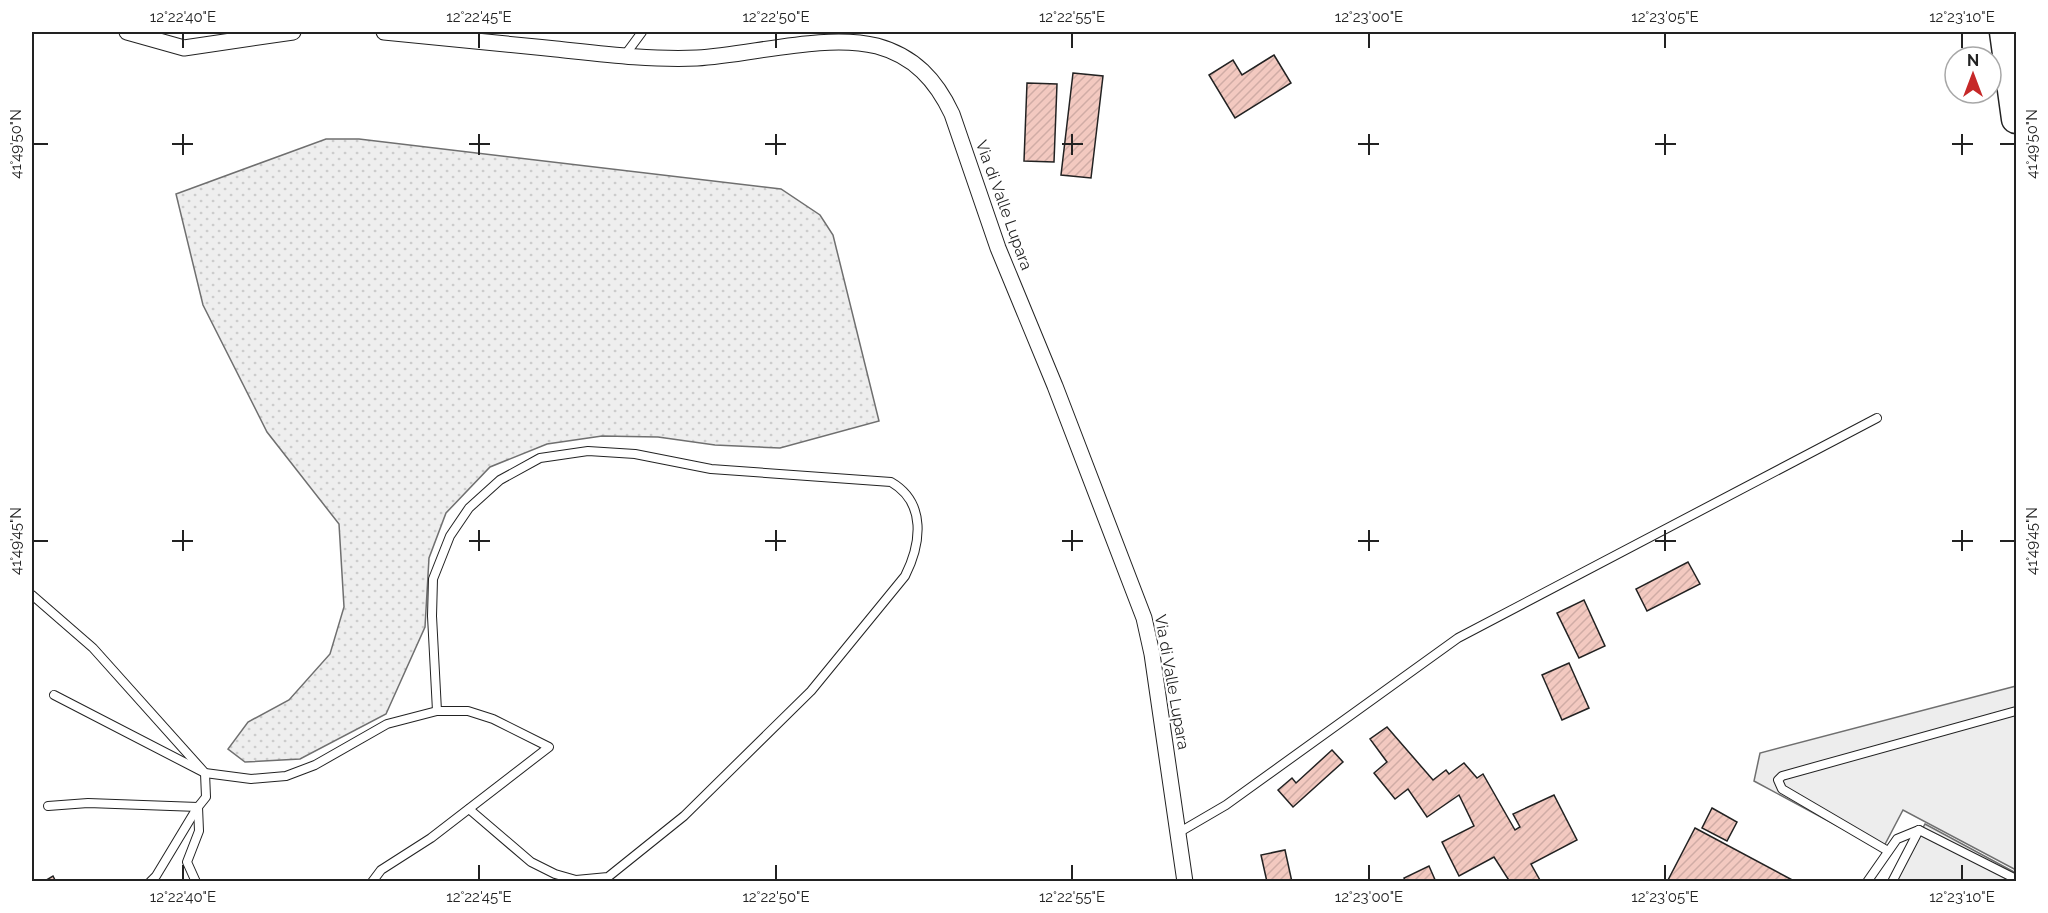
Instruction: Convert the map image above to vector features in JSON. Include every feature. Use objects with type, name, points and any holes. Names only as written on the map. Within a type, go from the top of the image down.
[{"type":"highway","points":[[2004,32],[2016,119]]},
{"type":"street","points":[[127,32],[184,48],[293,32]]},
{"type":"street","name":"Via di Valle Lupara","points":[[384,32],[624,56],[696,58],[828,43],[863,44],[884,48],[909,60],[925,72],[943,95],[956,124],[998,249],[1055,386],[1144,618],[1152,654],[1185,882]]},
{"type":"lane","points":[[624,56],[642,32]]},
{"type":"lane","points":[[1178,833],[1226,805],[1458,638],[1877,418]]},
{"type":"lane","points":[[437,711],[432,616],[433,579],[450,536],[469,508],[500,480],[540,458],[588,451],[635,454],[711,469],[891,482],[904,490],[915,508],[919,539],[915,557],[905,576],[811,691],[684,816],[608,877],[576,880],[555,874],[531,862],[469,808]]},
{"type":"lane","points":[[32,595],[93,648],[205,773],[206,797],[150,882]]},
{"type":"lane","points":[[54,695],[205,773],[251,779],[286,776],[315,765],[387,724],[437,711],[468,711],[493,719],[549,747],[431,838],[381,870],[372,882]]},
{"type":"lane","points":[[1888,851],[1782,789],[1778,780],[1782,776],[2016,711]]},
{"type":"lane","points":[[48,806],[88,803],[198,807]]},
{"type":"lane","points":[[196,882],[187,862],[199,831],[198,807]]},
{"type":"lane","points":[[1867,882],[1897,839],[1919,830]]},
{"type":"lane","points":[[1919,830],[2005,877],[2016,879]]},
{"type":"lane","points":[[1892,882],[1919,830]]},
{"type":"shaded area","points":[[326,139],[359,139],[781,189],[820,215],[833,235],[879,421],[780,448],[715,445],[658,437],[602,436],[547,444],[490,467],[446,513],[429,558],[425,627],[386,714],[300,759],[245,762],[228,749],[248,722],[289,700],[330,654],[344,607],[339,524],[267,432],[203,305],[176,194]]},
{"type":"shaded area","points":[[2016,686],[2016,870],[1903,810],[1882,850],[1754,781],[1760,753]]},
{"type":"shaded area","points":[[1925,824],[2016,873],[2016,881],[1893,882]]},
{"type":"building","points":[[1274,55],[1291,83],[1235,118],[1209,75],[1233,60],[1242,75]]},
{"type":"building","points":[[1073,73],[1103,76],[1091,178],[1061,175]]},
{"type":"building","points":[[1027,83],[1057,84],[1054,162],[1024,161]]},
{"type":"building","points":[[1688,562],[1700,584],[1647,611],[1636,589]]},
{"type":"building","points":[[1584,600],[1605,646],[1579,658],[1557,613]]},
{"type":"building","points":[[1569,663],[1589,708],[1562,720],[1542,675]]},
{"type":"building","points":[[1387,727],[1433,780],[1446,770],[1449,774],[1464,763],[1477,778],[1483,774],[1515,830],[1520,827],[1513,814],[1554,795],[1577,840],[1531,864],[1541,882],[1510,882],[1494,857],[1459,876],[1442,842],[1474,826],[1459,795],[1427,817],[1408,789],[1395,799],[1374,773],[1387,762],[1370,739]]},
{"type":"building","points":[[1332,750],[1343,762],[1293,807],[1278,790],[1292,778],[1296,783]]},
{"type":"building","points":[[1712,808],[1737,822],[1727,841],[1702,828]]},
{"type":"building","points":[[1695,828],[1796,882],[1667,882]]},
{"type":"building","points":[[1285,850],[1292,882],[1267,882],[1261,855]]},
{"type":"building","points":[[1429,866],[1436,882],[1406,882],[1404,878]]},
{"type":"building","points":[[53,876],[56,882],[43,882]]}]
